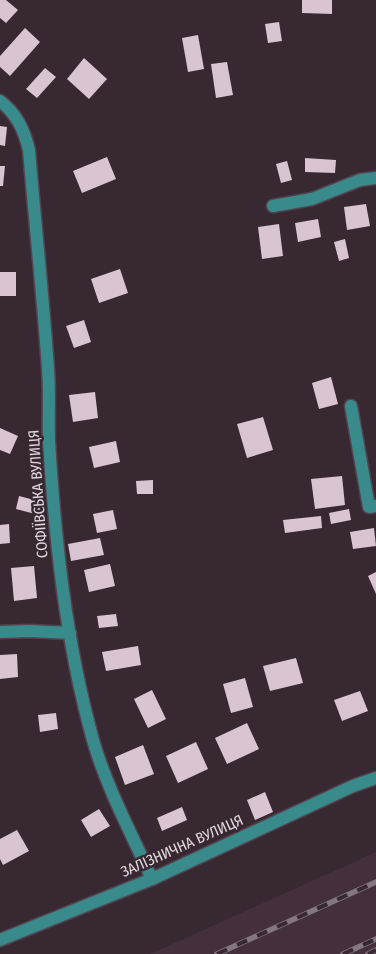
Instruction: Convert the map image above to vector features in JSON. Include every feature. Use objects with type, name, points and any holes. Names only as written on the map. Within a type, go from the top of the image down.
[{"type":"street","name":"СОФІЇВСЬКА ВУЛИЦЯ","points":[[0,101],[15,115],[22,127],[29,150],[48,371],[53,505],[70,633],[93,741],[107,779],[152,879]]},
{"type":"street","points":[[274,206],[312,199],[360,180],[376,178]]},
{"type":"street","points":[[351,406],[368,507],[376,506]]},
{"type":"street","points":[[0,632],[70,633]]},
{"type":"street","name":"ЗАЛІЗНИЧНА ВУЛИЦЯ","points":[[0,940],[152,879],[353,786],[376,778]]},
{"type":"shaded area","points":[[376,852],[376,954],[150,954]]},
{"type":"building","points":[[0,0],[6,0],[18,10],[6,23],[0,18]]},
{"type":"building","points":[[302,0],[332,0],[332,14],[302,13]]},
{"type":"building","points":[[279,22],[282,41],[268,43],[265,24]]},
{"type":"building","points":[[25,28],[40,42],[10,76],[0,67],[0,56]]},
{"type":"building","points":[[198,35],[204,69],[188,72],[182,38]]},
{"type":"building","points":[[84,58],[107,79],[89,99],[67,79]]},
{"type":"building","points":[[227,62],[233,95],[216,98],[211,64]]},
{"type":"building","points":[[45,68],[56,77],[37,98],[26,89]]},
{"type":"building","points":[[0,126],[7,127],[5,146],[0,145]]},
{"type":"building","points":[[107,157],[116,179],[82,193],[73,171]]},
{"type":"building","points":[[305,158],[336,160],[335,173],[305,172]]},
{"type":"building","points":[[287,161],[292,180],[281,183],[276,164]]},
{"type":"building","points":[[0,166],[5,166],[3,186],[0,186]]},
{"type":"building","points":[[366,204],[370,226],[347,230],[344,207]]},
{"type":"building","points":[[318,219],[321,237],[298,242],[295,223]]},
{"type":"building","points":[[279,224],[283,256],[262,259],[258,227]]},
{"type":"building","points":[[345,239],[349,258],[339,261],[334,242]]},
{"type":"building","points":[[120,269],[128,293],[99,303],[91,279]]},
{"type":"building","points":[[0,272],[16,272],[16,296],[0,296]]},
{"type":"building","points":[[84,320],[91,342],[74,348],[66,326]]},
{"type":"building","points":[[331,377],[338,404],[319,409],[312,383]]},
{"type":"building","points":[[95,392],[98,418],[73,422],[69,395]]},
{"type":"building","points":[[263,417],[273,450],[247,458],[237,424]]},
{"type":"building","points":[[0,428],[18,436],[10,454],[0,450]]},
{"type":"building","points":[[116,441],[120,462],[94,468],[89,447]]},
{"type":"building","points":[[342,476],[345,505],[315,509],[311,479]]},
{"type":"building","points":[[153,480],[153,494],[137,494],[136,481]]},
{"type":"building","points":[[19,496],[42,502],[39,515],[16,509]]},
{"type":"building","points":[[349,509],[351,520],[331,524],[329,513]]},
{"type":"building","points":[[113,510],[117,529],[97,533],[93,514]]},
{"type":"building","points":[[321,516],[322,528],[285,533],[283,520]]},
{"type":"building","points":[[9,524],[10,543],[0,544],[0,525]]},
{"type":"building","points":[[374,528],[376,546],[353,549],[350,532]]},
{"type":"building","points":[[100,538],[104,555],[71,561],[68,544]]},
{"type":"building","points":[[110,564],[115,586],[89,592],[84,570]]},
{"type":"building","points":[[34,566],[37,598],[14,601],[11,568]]},
{"type":"building","points":[[376,572],[376,594],[368,576]]},
{"type":"building","points":[[116,614],[118,626],[99,628],[97,616]]},
{"type":"building","points":[[138,646],[141,665],[106,671],[102,652]]},
{"type":"building","points":[[17,654],[18,677],[0,679],[0,655]]},
{"type":"building","points":[[296,658],[303,683],[270,691],[263,666]]},
{"type":"building","points":[[245,678],[253,707],[231,713],[223,684]]},
{"type":"building","points":[[152,690],[166,719],[148,728],[134,699]]},
{"type":"building","points":[[360,691],[368,711],[342,721],[334,700]]},
{"type":"building","points":[[56,713],[58,729],[40,732],[38,715]]},
{"type":"building","points":[[247,723],[259,749],[227,764],[215,738]]},
{"type":"building","points":[[196,742],[208,769],[178,783],[166,756]]},
{"type":"building","points":[[143,745],[154,774],[125,785],[115,757]]},
{"type":"building","points":[[265,792],[273,812],[255,820],[247,800]]},
{"type":"building","points":[[182,807],[187,820],[162,831],[157,818]]},
{"type":"building","points":[[99,809],[110,826],[91,837],[81,820]]},
{"type":"building","points":[[17,830],[29,851],[3,865],[0,859],[0,839]]},
{"type":"railway","points":[[217,954],[376,882]]},
{"type":"railway","points":[[343,954],[376,939]]},
{"type":"railway","points":[[368,954],[376,950]]}]
